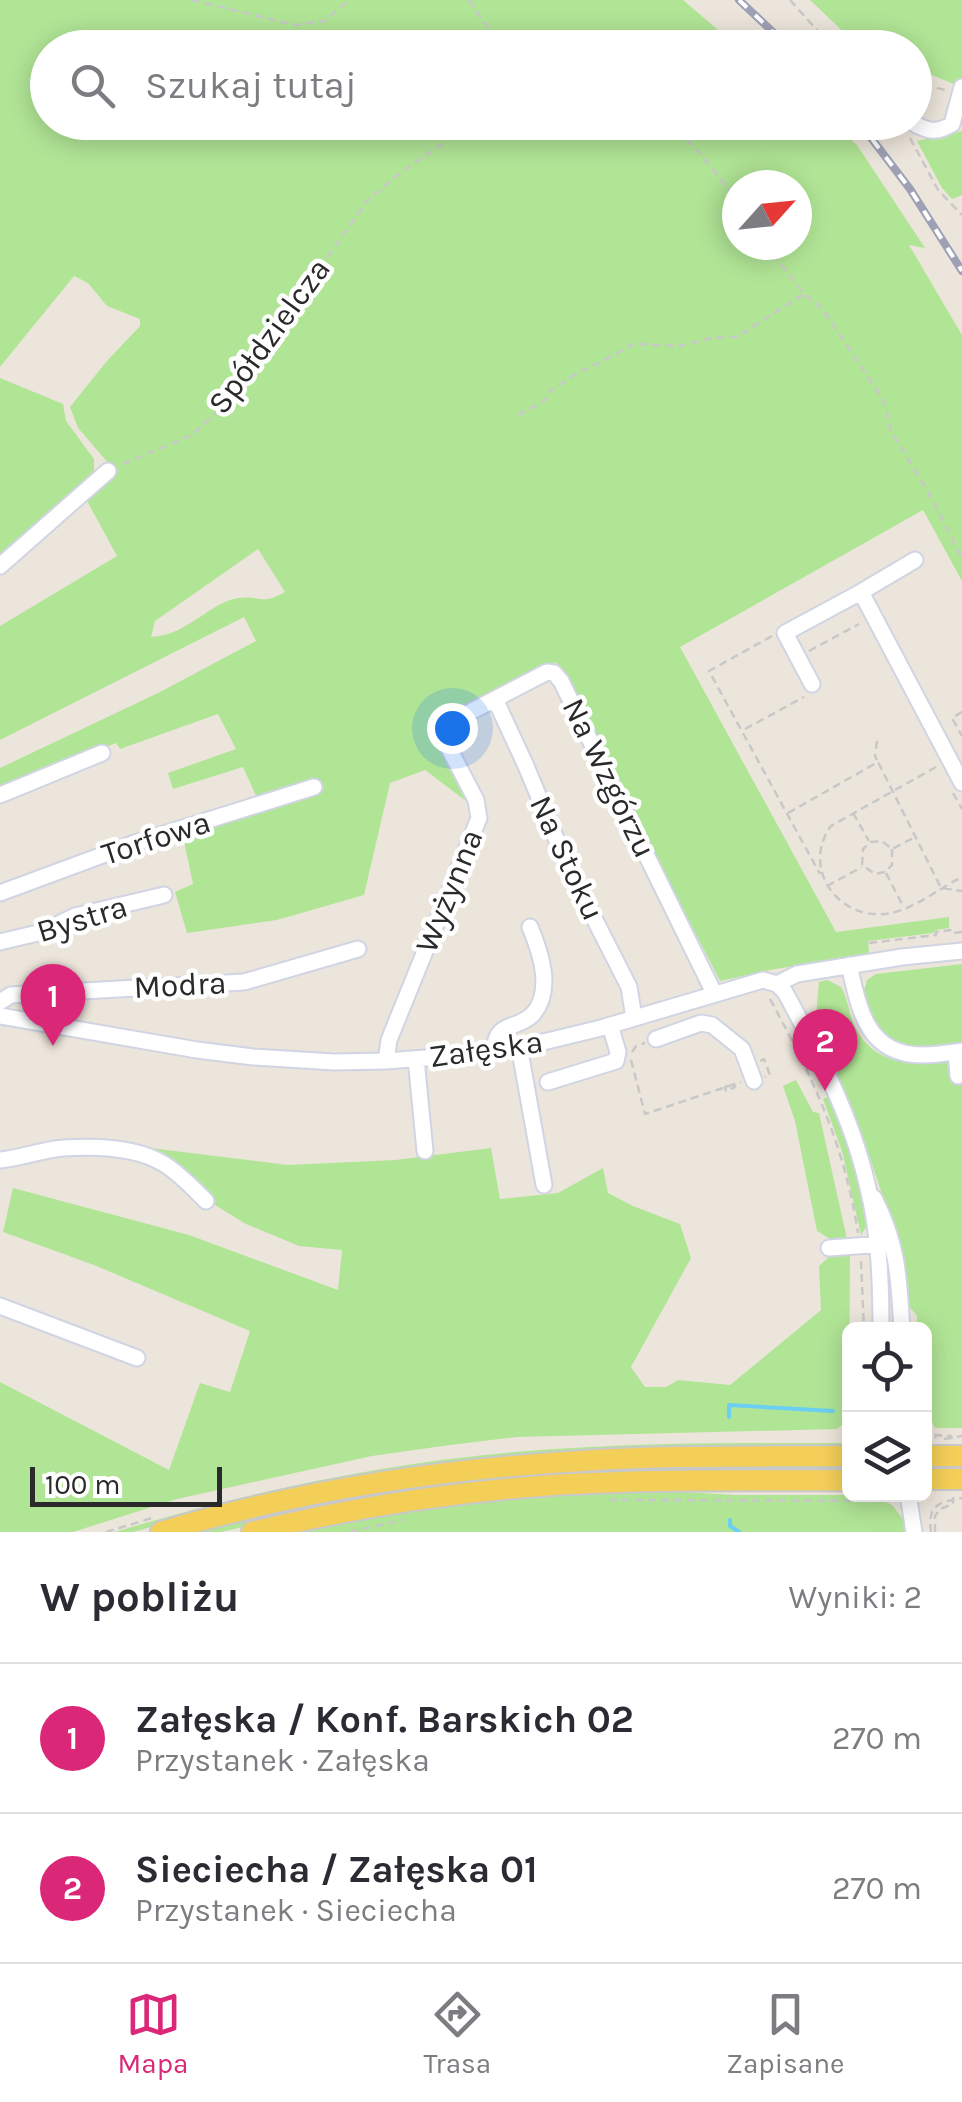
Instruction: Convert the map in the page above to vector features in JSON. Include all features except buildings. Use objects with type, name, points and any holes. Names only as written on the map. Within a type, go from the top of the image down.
[{"type":"main road","points":[[161,1532],[340,1490],[491,1468],[628,1458],[842,1456]]},
{"type":"main road","points":[[932,1456],[962,1456]]},
{"type":"main road","points":[[932,1479],[962,1479]]},
{"type":"main road","points":[[252,1532],[369,1508],[534,1487],[619,1482],[842,1480]]},
{"type":"street","points":[[932,132],[952,124],[961,88]]},
{"type":"street","points":[[0,566],[108,471]]},
{"type":"street","points":[[812,684],[785,633],[914,560]]},
{"type":"street","points":[[860,592],[954,782]]},
{"type":"street","name":"Na Wzgórzu","points":[[447,724],[547,672],[562,681],[714,993]]},
{"type":"street","name":"Na Stoku","points":[[494,699],[567,865],[629,987],[634,1018]]},
{"type":"street","name":"Wyżynna","points":[[386,1061],[389,1040],[478,818],[476,800],[442,735],[447,724]]},
{"type":"street","points":[[0,795],[102,754]]},
{"type":"street","name":"Torfowa","points":[[0,894],[136,843],[314,787]]},
{"type":"street","name":"Bystra","points":[[0,942],[42,932],[76,916],[164,895]]},
{"type":"street","points":[[494,1050],[499,1032],[528,1018],[540,1001],[542,958],[530,926]]},
{"type":"street","name":"Modra","points":[[0,1002],[11,995],[244,982],[358,950]]},
{"type":"street","name":"Załęska","points":[[0,1016],[253,1058],[334,1062],[416,1060],[519,1046],[610,1025],[762,980],[777,984],[797,974],[962,951]]},
{"type":"street","points":[[848,965],[860,1015],[875,1036],[896,1050],[920,1055],[959,1052],[958,1076]]},
{"type":"street","points":[[777,984],[786,992],[834,1088],[868,1185],[884,1216],[898,1265],[902,1322]]},
{"type":"street","points":[[678,1004],[686,1028]]},
{"type":"street","points":[[656,1039],[708,1023],[744,1052],[751,1080]]},
{"type":"street","points":[[548,1082],[616,1061],[618,1052],[610,1025]]},
{"type":"street","points":[[519,1046],[544,1184]]},
{"type":"street","points":[[416,1060],[425,1151]]},
{"type":"street","points":[[0,1160],[62,1148],[134,1153],[166,1165],[206,1201]]},
{"type":"street","points":[[868,1185],[868,1244],[881,1291],[881,1322]]},
{"type":"street","points":[[829,1248],[893,1244]]},
{"type":"street","points":[[0,1306],[136,1358]]},
{"type":"street","points":[[910,1502],[914,1532]]},
{"type":"path","points":[[192,0],[295,25],[324,21],[348,0]]},
{"type":"path","points":[[469,0],[489,30]]},
{"type":"path","points":[[790,0],[818,30]]},
{"type":"path","points":[[932,86],[961,88]]},
{"type":"path","name":"Spółdzielcza","points":[[108,471],[192,435],[222,407],[367,201],[448,140]]},
{"type":"path","points":[[689,140],[722,181]]},
{"type":"path","points":[[910,140],[938,190],[962,216]]},
{"type":"path","points":[[778,260],[804,294],[822,308],[878,392],[892,431],[962,559]]},
{"type":"path","points":[[518,415],[579,372],[633,344],[679,346],[737,337],[804,294]]},
{"type":"path","points":[[798,657],[868,619]]},
{"type":"path","points":[[771,637],[709,671],[826,886],[851,909],[866,914],[890,914],[962,877]]},
{"type":"path","points":[[742,730],[802,698]]},
{"type":"path","points":[[961,734],[952,718],[962,713]]},
{"type":"path","points":[[876,741],[875,756],[941,888]]},
{"type":"path","points":[[787,814],[878,762]]},
{"type":"path","points":[[823,879],[821,857],[831,826],[938,766]]},
{"type":"path","points":[[954,782],[962,810]]},
{"type":"path","points":[[853,814],[870,843]]},
{"type":"path","points":[[892,850],[916,836]]},
{"type":"path","points":[[882,841],[892,850],[892,864],[885,872],[875,874],[863,866],[861,854],[870,843],[882,841]]},
{"type":"path","points":[[826,886],[863,866]]},
{"type":"path","points":[[885,872],[904,908]]},
{"type":"path","points":[[941,888],[962,891]]},
{"type":"path","points":[[870,944],[950,930],[962,932]]},
{"type":"path","points":[[746,984],[749,990],[768,994],[832,1128],[868,1244],[864,1322]]},
{"type":"path","points":[[656,1039],[636,1046],[631,1054],[645,1114],[751,1080]]},
{"type":"path","points":[[932,1437],[962,1436]]},
{"type":"path","points":[[608,1500],[842,1498]]},
{"type":"path","points":[[933,1532],[929,1521],[932,1511],[939,1504],[962,1498]]},
{"type":"path","points":[[933,1532],[937,1512],[953,1504],[953,1500]]},
{"type":"path","points":[[350,1532],[416,1516]]},
{"type":"green space","points":[[0,0],[683,0],[718,30],[30,30],[30,140],[851,140],[925,248],[909,245],[962,335],[962,581],[923,510],[680,647],[836,932],[949,917],[949,928],[868,941],[866,956],[720,981],[556,662],[429,728],[466,801],[425,770],[390,783],[364,895],[277,920],[187,933],[175,892],[193,884],[182,832],[258,800],[243,767],[173,789],[168,773],[236,749],[218,714],[120,749],[116,743],[0,790],[0,768],[158,693],[256,641],[244,617],[0,740],[0,626],[117,556],[87,501],[108,481],[109,464],[78,428],[70,407],[140,326],[140,319],[107,306],[88,283],[74,276],[0,367]],"holes":[[[258,549],[285,592],[228,601],[177,631],[151,637],[155,621]]]},
{"type":"green space","points":[[810,0],[962,0],[962,97],[956,85],[932,75],[932,30],[841,30]]},
{"type":"green space","points":[[962,131],[962,195],[952,199],[942,188],[917,141]]},
{"type":"green space","points":[[0,378],[63,404],[66,421],[94,459],[94,473],[0,559]]},
{"type":"green space","points":[[962,964],[962,1045],[924,1047],[900,1043],[880,1031],[872,1020],[860,989],[876,974]]},
{"type":"green space","points":[[827,980],[841,987],[854,1025],[874,1050],[916,1063],[962,1061],[962,1428],[935,1428],[932,1421],[932,1322],[917,1322],[917,1316],[908,1305],[902,1254],[861,1131],[815,1026],[819,982]]},
{"type":"green space","points":[[796,1080],[813,1112],[819,1113],[847,1239],[830,1239],[817,1231],[795,1121],[783,1086]]},
{"type":"green space","points":[[829,1096],[856,1177],[866,1227],[861,1235],[842,1151],[823,1099]]},
{"type":"green space","points":[[142,1147],[288,1165],[395,1160],[491,1148],[500,1199],[558,1193],[603,1168],[608,1193],[680,1224],[691,1258],[631,1367],[645,1387],[666,1387],[678,1380],[730,1385],[821,1310],[819,1266],[831,1255],[850,1252],[850,1322],[842,1322],[842,1425],[837,1429],[517,1437],[450,1445],[372,1456],[177,1499],[73,1532],[0,1532],[0,1382],[169,1470],[200,1383],[230,1392],[250,1331],[94,1265],[3,1232],[13,1188],[189,1235],[338,1290],[342,1250],[299,1246],[246,1224],[210,1202]]},
{"type":"green space","points":[[709,1443],[842,1443],[842,1448],[651,1450],[191,1516],[133,1532],[115,1532],[227,1501],[399,1466],[514,1452]]},
{"type":"green space","points":[[834,1464],[708,1467],[491,1483],[307,1512],[221,1532],[192,1532],[341,1498],[454,1480],[620,1468]]},
{"type":"green space","points":[[638,1489],[736,1495],[842,1495],[842,1502],[892,1505],[908,1532],[292,1532],[551,1495]]},
{"type":"waterway","points":[[729,1417],[729,1405],[833,1411]]},
{"type":"waterway","points":[[730,1520],[730,1526],[739,1532]]},
{"type":"railway","points":[[739,0],[771,30]]},
{"type":"railway","points":[[873,140],[910,189],[962,271]]},
{"type":"place","name":"Załęska / Konf. Barskich 02","points":[[53,1046]]},
{"type":"place","name":"Sieciecha / Załęska 01","points":[[825,1091]]}]
